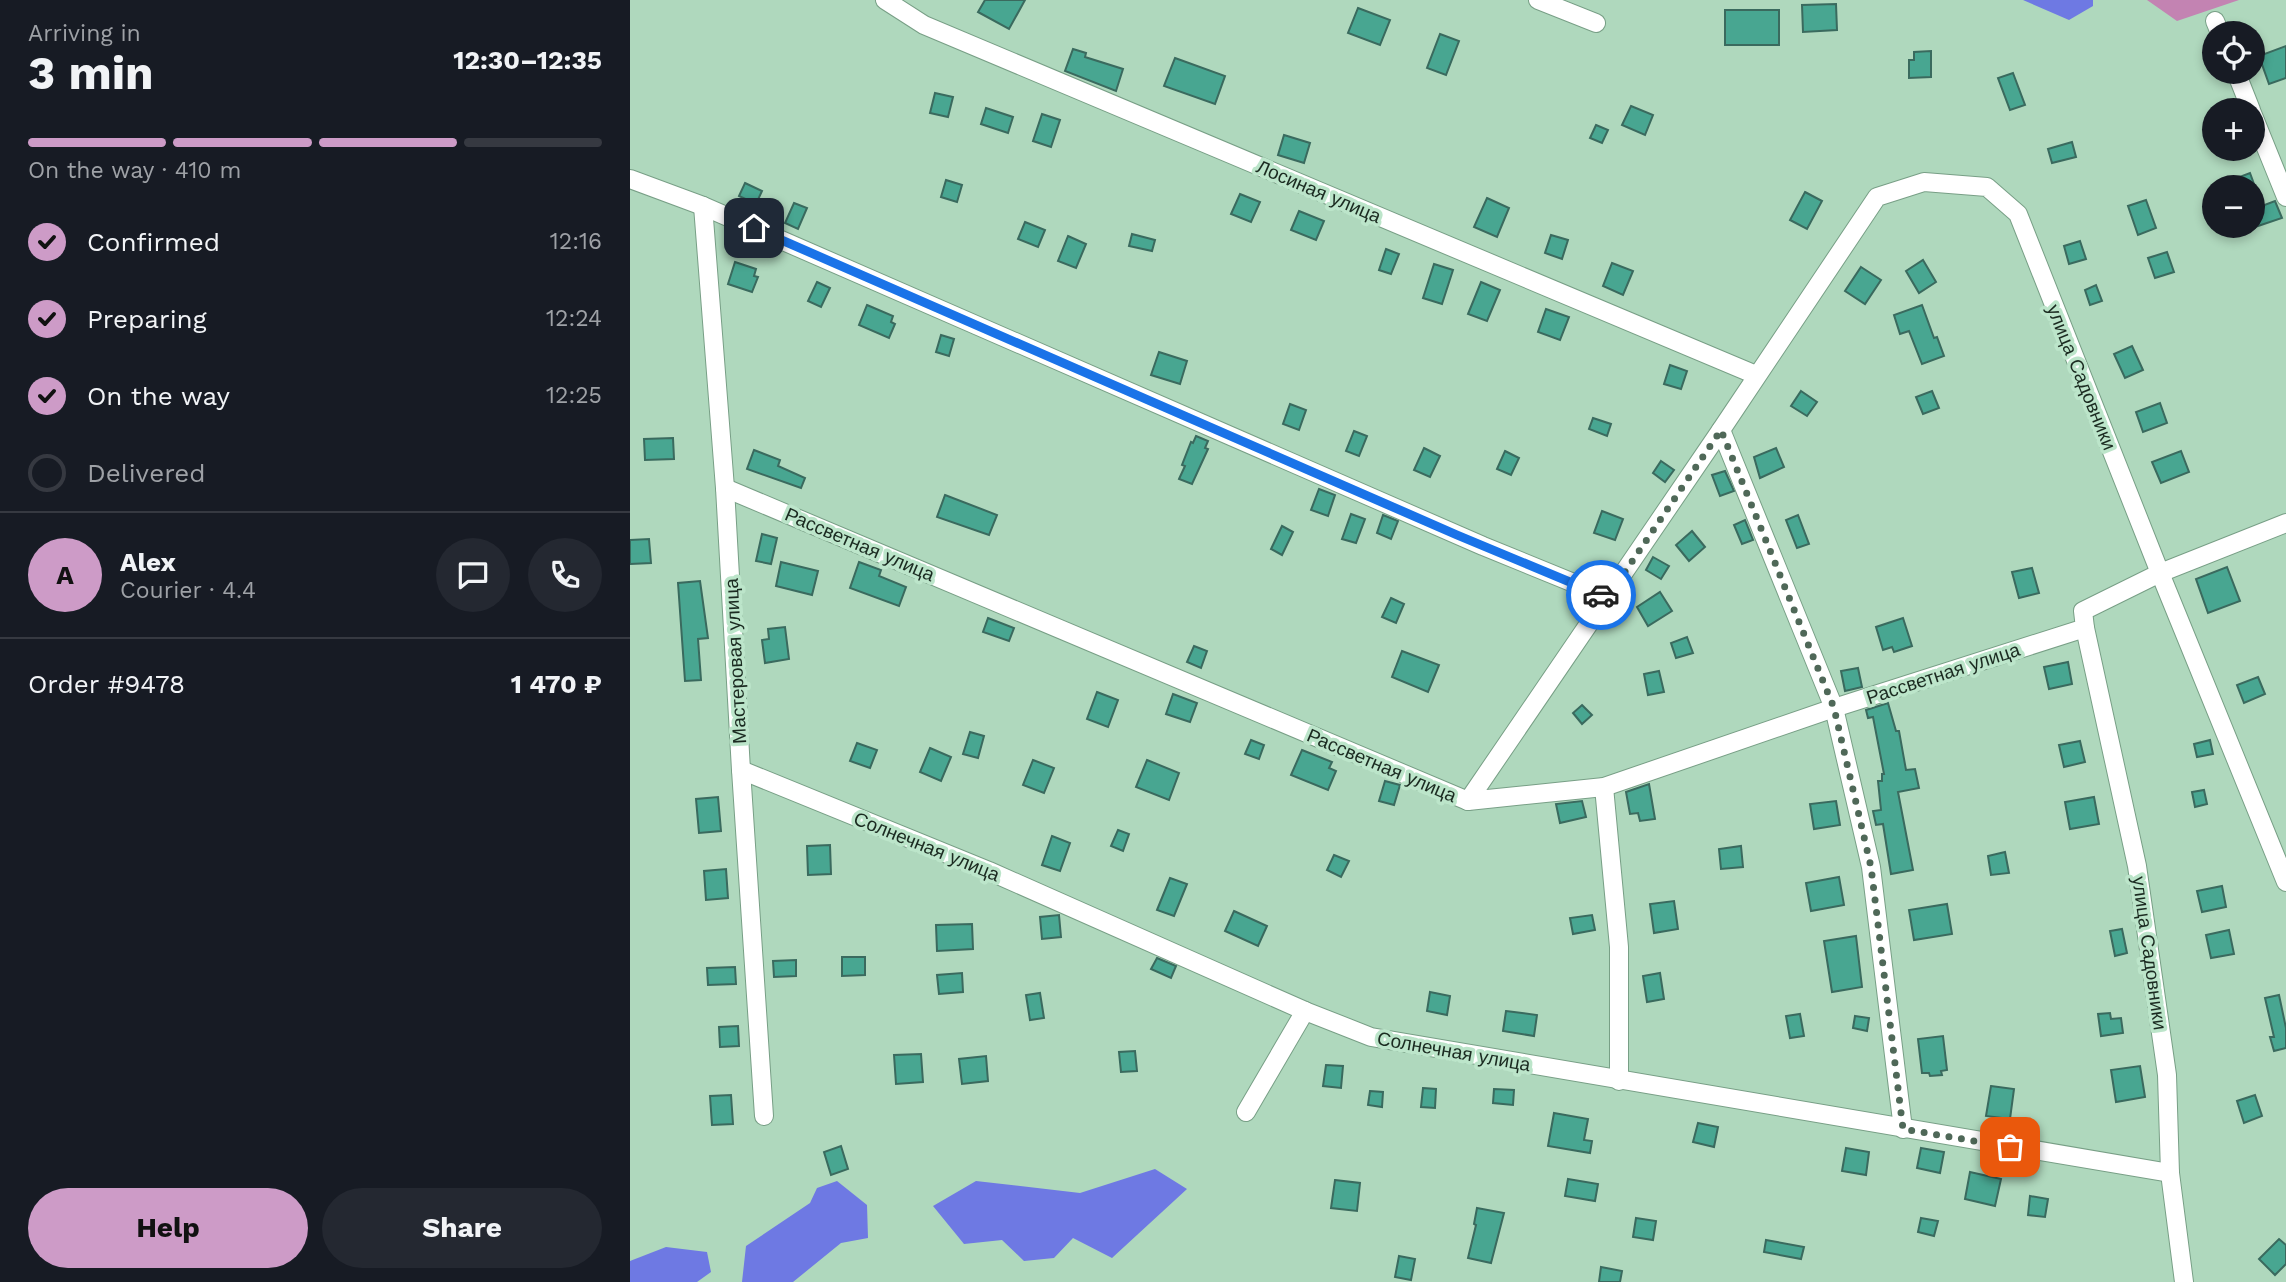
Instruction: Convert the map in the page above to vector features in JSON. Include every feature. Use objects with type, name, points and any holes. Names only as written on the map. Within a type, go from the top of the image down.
[{"type":"street","name":"Лосиная улица","points":[[885,0],[924,25],[1756,375]]},
{"type":"street","points":[[1538,0],[1596,23]]},
{"type":"street","points":[[2265,144],[2286,197]]},
{"type":"street","points":[[630,179],[703,206],[1470,540],[1608,597]]},
{"type":"street","name":"улица Садовники","points":[[1468,801],[1877,197],[1924,182],[1987,187],[2018,214],[2286,882]]},
{"type":"street","name":"Мастеровая улица","points":[[703,206],[725,488],[740,770],[764,1116]]},
{"type":"street","points":[[1721,430],[1834,708],[1871,867],[1903,1129]]},
{"type":"street","name":"Рассветная улица","points":[[725,488],[1468,801],[1604,787],[1834,708],[2085,628]]},
{"type":"street","points":[[2085,628],[2083,611],[2160,573],[2286,523]]},
{"type":"street","name":"улица Садовники","points":[[2085,628],[2137,866],[2167,1074],[2170,1173],[2184,1282]]},
{"type":"street","name":"Солнечная улица","points":[[740,770],[989,871],[1305,1011],[1371,1037],[2170,1173]]},
{"type":"street","points":[[1604,787],[1619,947],[1619,1081]]},
{"type":"street","points":[[1246,1112],[1305,1011]]},
{"type":"shaded area","points":[[2147,0],[2239,0],[2177,21]]},
{"type":"water","points":[[2023,0],[2093,0],[2093,6],[2069,20]]},
{"type":"water","points":[[1155,1169],[1187,1189],[1112,1258],[1073,1238],[1054,1258],[1024,1261],[1002,1240],[964,1244],[933,1206],[976,1181],[1080,1193]]},
{"type":"water","points":[[837,1181],[867,1205],[868,1238],[841,1243],[793,1282],[742,1282],[746,1246],[810,1203],[817,1188]]},
{"type":"water","points":[[666,1247],[707,1252],[711,1272],[697,1282],[630,1282],[630,1261]]},
{"type":"building","points":[[985,0],[1025,0],[1009,29],[978,12]]},
{"type":"building","points":[[1836,4],[1837,30],[1803,32],[1802,5]]},
{"type":"building","points":[[1358,8],[1390,20],[1380,45],[1348,33]]},
{"type":"building","points":[[1725,10],[1779,10],[1779,45],[1725,45]]},
{"type":"building","points":[[1440,34],[1459,41],[1446,75],[1427,68]]},
{"type":"building","points":[[2286,46],[2286,78],[2269,84],[2265,73],[2265,54]]},
{"type":"building","points":[[1073,49],[1086,53],[1085,57],[1123,69],[1116,91],[1065,71]]},
{"type":"building","points":[[1931,51],[1931,77],[1909,78],[1909,60],[1914,60],[1914,52]]},
{"type":"building","points":[[1175,58],[1225,76],[1215,104],[1164,86]]},
{"type":"building","points":[[2013,73],[2025,105],[2010,110],[1998,78]]},
{"type":"building","points":[[935,93],[953,97],[948,117],[930,113]]},
{"type":"building","points":[[1631,106],[1653,115],[1645,135],[1622,125]]},
{"type":"building","points":[[986,108],[1013,117],[1008,133],[981,124]]},
{"type":"building","points":[[1042,114],[1060,120],[1051,147],[1033,141]]},
{"type":"building","points":[[1596,125],[1608,130],[1602,143],[1590,138]]},
{"type":"building","points":[[1284,135],[1310,143],[1304,163],[1278,155]]},
{"type":"building","points":[[2072,142],[2076,157],[2052,163],[2048,149]]},
{"type":"building","points":[[946,180],[962,185],[957,202],[941,197]]},
{"type":"building","points":[[745,183],[762,191],[756,204],[739,196]]},
{"type":"building","points":[[1805,192],[1822,201],[1807,229],[1790,220]]},
{"type":"building","points":[[1240,194],[1260,202],[1251,222],[1231,214]]},
{"type":"building","points":[[1487,198],[1509,208],[1497,237],[1474,227]]},
{"type":"building","points":[[2146,200],[2156,228],[2138,235],[2128,206]]},
{"type":"building","points":[[2275,201],[2282,218],[2265,224],[2265,205]]},
{"type":"building","points":[[794,203],[807,208],[798,229],[785,223]]},
{"type":"building","points":[[1299,211],[1324,221],[1316,240],[1291,230]]},
{"type":"building","points":[[1025,222],[1045,230],[1038,247],[1018,239]]},
{"type":"building","points":[[1132,234],[1155,240],[1152,251],[1129,246]]},
{"type":"building","points":[[1551,235],[1568,240],[1562,259],[1545,253]]},
{"type":"building","points":[[1068,236],[1086,244],[1076,268],[1058,261]]},
{"type":"building","points":[[2080,241],[2086,259],[2069,264],[2064,246]]},
{"type":"building","points":[[1386,249],[1399,254],[1391,274],[1379,270]]},
{"type":"building","points":[[2167,252],[2174,272],[2155,278],[2148,258]]},
{"type":"building","points":[[1923,260],[1936,282],[1919,293],[1906,271]]},
{"type":"building","points":[[735,262],[756,269],[754,276],[758,277],[752,292],[728,284]]},
{"type":"building","points":[[1612,263],[1633,271],[1623,295],[1603,286]]},
{"type":"building","points":[[1434,264],[1453,270],[1442,304],[1423,298]]},
{"type":"building","points":[[1861,267],[1881,280],[1865,304],[1845,291]]},
{"type":"building","points":[[817,282],[830,288],[821,307],[808,301]]},
{"type":"building","points":[[1481,282],[1500,290],[1487,321],[1468,314]]},
{"type":"building","points":[[2096,285],[2102,301],[2090,305],[2085,290]]},
{"type":"building","points":[[867,305],[893,316],[891,322],[895,324],[889,338],[859,325]]},
{"type":"building","points":[[1922,305],[1944,356],[1922,364],[1909,331],[1900,334],[1894,315]]},
{"type":"building","points":[[1546,309],[1569,317],[1560,340],[1538,332]]},
{"type":"building","points":[[941,335],[954,339],[949,356],[936,352]]},
{"type":"building","points":[[2132,346],[2143,370],[2125,378],[2114,354]]},
{"type":"building","points":[[1159,352],[1187,361],[1180,384],[1151,375]]},
{"type":"building","points":[[1670,365],[1687,371],[1681,389],[1664,384]]},
{"type":"building","points":[[1801,391],[1817,402],[1807,416],[1791,406]]},
{"type":"building","points":[[1932,391],[1939,408],[1923,414],[1916,397]]},
{"type":"building","points":[[2160,403],[2167,423],[2143,432],[2136,412]]},
{"type":"building","points":[[1290,404],[1306,410],[1299,430],[1283,424]]},
{"type":"building","points":[[1593,418],[1611,424],[1607,436],[1589,429]]},
{"type":"building","points":[[1354,431],[1367,436],[1359,456],[1346,451]]},
{"type":"building","points":[[1196,436],[1208,441],[1205,448],[1208,449],[1192,484],[1179,479],[1191,442],[1193,443]]},
{"type":"building","points":[[673,438],[674,459],[645,460],[644,439]]},
{"type":"building","points":[[1424,448],[1440,456],[1430,477],[1414,470]]},
{"type":"building","points":[[1776,448],[1784,467],[1760,478],[1754,457]]},
{"type":"building","points":[[754,450],[780,460],[778,466],[805,478],[801,488],[747,469]]},
{"type":"building","points":[[1505,451],[1519,458],[1511,475],[1497,469]]},
{"type":"building","points":[[2181,451],[2189,472],[2161,483],[2152,462]]},
{"type":"building","points":[[1661,461],[1674,470],[1665,482],[1653,473]]},
{"type":"building","points":[[1725,471],[1734,491],[1720,496],[1712,475]]},
{"type":"building","points":[[1319,489],[1335,495],[1328,516],[1311,510]]},
{"type":"building","points":[[945,495],[997,515],[989,535],[937,517]]},
{"type":"building","points":[[1602,511],[1623,519],[1615,540],[1594,533]]},
{"type":"building","points":[[1351,514],[1365,519],[1356,543],[1342,539]]},
{"type":"building","points":[[1383,515],[1398,521],[1391,539],[1377,533]]},
{"type":"building","points":[[1798,515],[1809,544],[1797,548],[1786,520]]},
{"type":"building","points":[[1745,520],[1753,540],[1742,544],[1734,525]]},
{"type":"building","points":[[1282,526],[1293,532],[1282,555],[1271,549]]},
{"type":"building","points":[[1692,531],[1705,547],[1689,561],[1676,545]]},
{"type":"building","points":[[762,534],[777,538],[771,564],[756,561]]},
{"type":"building","points":[[649,539],[651,563],[630,564],[630,540]]},
{"type":"building","points":[[1653,557],[1669,566],[1661,579],[1646,570]]},
{"type":"building","points":[[781,562],[818,571],[812,595],[776,586]]},
{"type":"building","points":[[859,562],[881,570],[879,576],[906,587],[899,606],[850,588]]},
{"type":"building","points":[[2227,567],[2240,601],[2208,613],[2196,579]]},
{"type":"building","points":[[2032,568],[2039,593],[2019,598],[2012,572]]},
{"type":"building","points":[[700,581],[708,638],[698,639],[701,680],[685,681],[678,583]]},
{"type":"building","points":[[1660,592],[1672,611],[1648,626],[1637,607]]},
{"type":"building","points":[[1391,598],[1404,604],[1396,623],[1382,617]]},
{"type":"building","points":[[988,618],[1014,628],[1009,641],[983,632]]},
{"type":"building","points":[[1903,618],[1912,646],[1894,652],[1892,647],[1883,650],[1876,627]]},
{"type":"building","points":[[785,627],[789,659],[765,663],[762,640],[769,639],[768,629]]},
{"type":"building","points":[[1687,637],[1693,653],[1676,658],[1671,643]]},
{"type":"building","points":[[1194,646],[1207,651],[1201,668],[1187,662]]},
{"type":"building","points":[[1402,651],[1439,665],[1428,692],[1392,677]]},
{"type":"building","points":[[2068,662],[2072,684],[2049,689],[2044,667]]},
{"type":"building","points":[[1858,668],[1862,687],[1845,691],[1841,671]]},
{"type":"building","points":[[1659,671],[1664,692],[1648,695],[1644,674]]},
{"type":"building","points":[[2258,677],[2265,694],[2244,703],[2237,685]]},
{"type":"building","points":[[1097,692],[1118,700],[1108,727],[1087,719]]},
{"type":"building","points":[[1173,694],[1197,703],[1190,722],[1166,714]]},
{"type":"building","points":[[1888,703],[1896,731],[1899,731],[1906,770],[1915,769],[1919,788],[1898,792],[1913,870],[1891,874],[1883,824],[1876,825],[1873,811],[1881,810],[1878,781],[1882,781],[1884,774],[1873,717],[1868,718],[1866,710]]},
{"type":"building","points":[[1582,705],[1592,715],[1582,724],[1573,713]]},
{"type":"building","points":[[970,732],[984,736],[978,758],[963,754]]},
{"type":"building","points":[[1251,740],[1264,745],[1259,759],[1245,754]]},
{"type":"building","points":[[2210,740],[2213,754],[2197,757],[2194,744]]},
{"type":"building","points":[[2080,741],[2085,762],[2064,767],[2059,745]]},
{"type":"building","points":[[857,743],[877,750],[870,768],[850,761]]},
{"type":"building","points":[[930,748],[951,757],[941,781],[920,772]]},
{"type":"building","points":[[1302,750],[1332,762],[1329,768],[1336,771],[1328,790],[1291,775]]},
{"type":"building","points":[[1033,760],[1054,768],[1044,793],[1023,785]]},
{"type":"building","points":[[1147,760],[1179,773],[1169,800],[1136,787]]},
{"type":"building","points":[[1385,781],[1400,785],[1394,805],[1379,801]]},
{"type":"building","points":[[1649,784],[1655,819],[1640,821],[1638,813],[1630,814],[1626,792]]},
{"type":"building","points":[[2204,790],[2207,804],[2195,807],[2192,792]]},
{"type":"building","points":[[718,797],[721,831],[699,833],[696,799]]},
{"type":"building","points":[[2094,797],[2099,824],[2070,829],[2065,802]]},
{"type":"building","points":[[1582,801],[1586,817],[1560,823],[1556,804]]},
{"type":"building","points":[[1836,801],[1840,825],[1814,829],[1810,804]]},
{"type":"building","points":[[1118,830],[1129,834],[1123,851],[1111,846]]},
{"type":"building","points":[[1052,836],[1070,843],[1060,871],[1042,865]]},
{"type":"building","points":[[830,845],[831,874],[808,875],[807,846]]},
{"type":"building","points":[[1741,846],[1743,867],[1721,869],[1719,849]]},
{"type":"building","points":[[2005,852],[2009,873],[1991,875],[1988,856]]},
{"type":"building","points":[[1334,855],[1349,861],[1341,877],[1327,870]]},
{"type":"building","points":[[726,869],[728,898],[706,900],[704,871]]},
{"type":"building","points":[[1839,877],[1844,905],[1811,911],[1806,883]]},
{"type":"building","points":[[1170,878],[1187,884],[1174,916],[1157,910]]},
{"type":"building","points":[[2222,886],[2226,907],[2202,912],[2197,891]]},
{"type":"building","points":[[1674,901],[1678,929],[1654,933],[1650,904]]},
{"type":"building","points":[[1947,904],[1952,934],[1914,940],[1909,910]]},
{"type":"building","points":[[1234,911],[1267,926],[1258,946],[1225,931]]},
{"type":"building","points":[[1059,915],[1061,937],[1042,939],[1040,917]]},
{"type":"building","points":[[1592,915],[1595,930],[1573,934],[1570,918]]},
{"type":"building","points":[[972,924],[973,949],[937,951],[936,925]]},
{"type":"building","points":[[2122,929],[2127,953],[2115,956],[2110,931]]},
{"type":"building","points":[[2229,930],[2234,954],[2211,958],[2206,935]]},
{"type":"building","points":[[1856,936],[1862,987],[1832,992],[1824,941]]},
{"type":"building","points":[[842,957],[865,957],[865,975],[842,976]]},
{"type":"building","points":[[1157,958],[1176,966],[1171,978],[1151,969]]},
{"type":"building","points":[[796,960],[796,976],[774,977],[773,961]]},
{"type":"building","points":[[735,967],[736,984],[708,985],[707,968]]},
{"type":"building","points":[[962,973],[963,992],[939,994],[937,975]]},
{"type":"building","points":[[1660,973],[1664,999],[1647,1002],[1643,976]]},
{"type":"building","points":[[1430,992],[1450,996],[1447,1015],[1427,1011]]},
{"type":"building","points":[[1040,993],[1044,1018],[1030,1020],[1026,995]]},
{"type":"building","points":[[2279,995],[2286,1028],[2286,1048],[2274,1051],[2270,1037],[2274,1037],[2265,998]]},
{"type":"building","points":[[1506,1011],[1537,1015],[1534,1036],[1503,1031]]},
{"type":"building","points":[[2110,1013],[2111,1019],[2121,1018],[2123,1033],[2101,1036],[2098,1014]]},
{"type":"building","points":[[1800,1014],[1804,1036],[1790,1038],[1786,1016]]},
{"type":"building","points":[[1855,1016],[1869,1018],[1867,1031],[1853,1028]]},
{"type":"building","points":[[738,1026],[739,1046],[720,1047],[719,1027]]},
{"type":"building","points":[[1943,1036],[1947,1070],[1941,1071],[1942,1075],[1930,1076],[1929,1073],[1922,1073],[1918,1039]]},
{"type":"building","points":[[1135,1051],[1137,1071],[1121,1072],[1119,1052]]},
{"type":"building","points":[[921,1054],[923,1082],[896,1084],[894,1055]]},
{"type":"building","points":[[986,1056],[988,1081],[962,1084],[959,1059]]},
{"type":"building","points":[[1326,1065],[1343,1066],[1341,1088],[1323,1086]]},
{"type":"building","points":[[2140,1066],[2145,1097],[2116,1102],[2111,1070]]},
{"type":"building","points":[[1991,1086],[2014,1089],[2010,1119],[1986,1116]]},
{"type":"building","points":[[1423,1088],[1436,1089],[1435,1108],[1421,1107]]},
{"type":"building","points":[[1494,1089],[1514,1090],[1513,1105],[1493,1103]]},
{"type":"building","points":[[1370,1091],[1383,1092],[1382,1107],[1368,1105]]},
{"type":"building","points":[[731,1095],[733,1124],[712,1125],[710,1096]]},
{"type":"building","points":[[2255,1095],[2262,1116],[2244,1123],[2237,1101]]},
{"type":"building","points":[[1554,1113],[1588,1119],[1584,1140],[1592,1141],[1590,1153],[1548,1146]]},
{"type":"building","points":[[1698,1123],[1718,1127],[1714,1147],[1693,1142]]},
{"type":"building","points":[[841,1146],[848,1169],[831,1175],[824,1152]]},
{"type":"building","points":[[1846,1148],[1869,1152],[1866,1175],[1842,1171]]},
{"type":"building","points":[[1921,1148],[1944,1152],[1940,1173],[1917,1168]]},
{"type":"building","points":[[1970,1172],[2001,1179],[1995,1206],[1965,1199]]},
{"type":"building","points":[[1568,1179],[1598,1184],[1595,1201],[1565,1196]]},
{"type":"building","points":[[1335,1180],[1360,1183],[1357,1211],[1331,1208]]},
{"type":"building","points":[[2030,1196],[2048,1199],[2045,1217],[2028,1215]]},
{"type":"building","points":[[1477,1208],[1504,1213],[1491,1263],[1468,1258]]},
{"type":"building","points":[[1636,1218],[1656,1221],[1653,1240],[1633,1237]]},
{"type":"building","points":[[1921,1218],[1938,1221],[1934,1236],[1918,1232]]},
{"type":"building","points":[[2279,1239],[2286,1245],[2286,1264],[2275,1275],[2259,1259]]},
{"type":"building","points":[[1766,1240],[1804,1247],[1801,1259],[1764,1252]]},
{"type":"building","points":[[1399,1256],[1415,1259],[1411,1280],[1395,1277]]},
{"type":"building","points":[[1601,1267],[1622,1271],[1620,1282],[1599,1282]]},
{"type":"way so far","points":[[1601,595],[1608,597],[1721,430],[1834,708],[1871,867],[1903,1129],[2010,1147]]},
{"type":"route","points":[[754,228],[1457,535],[1601,595]]}]
